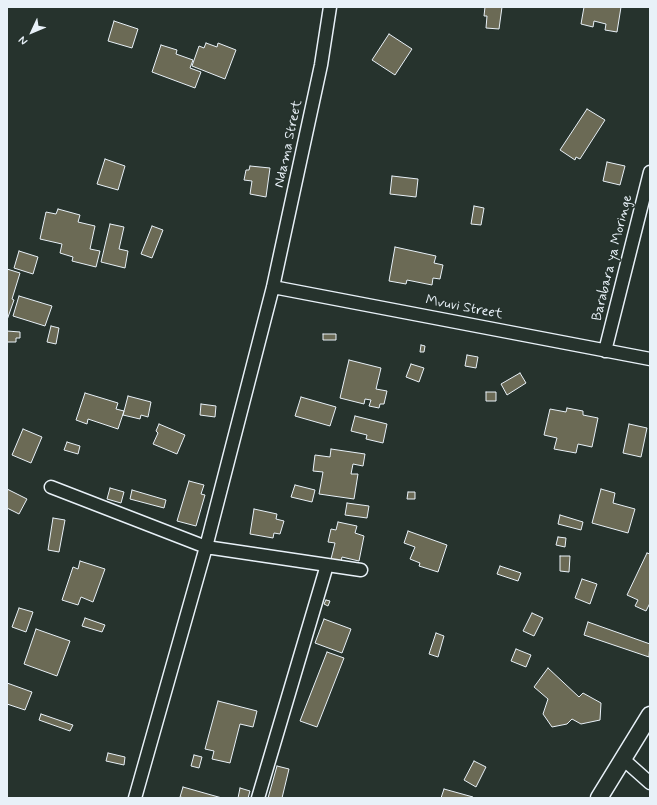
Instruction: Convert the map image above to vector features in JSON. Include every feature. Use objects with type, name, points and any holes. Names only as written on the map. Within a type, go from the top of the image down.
[{"type":"street","name":"Ndama Street","points":[[135,798],[206,547],[273,287],[322,65],[330,7]]},
{"type":"street","name":"Barabara ya Moringe","points":[[605,351],[650,172]]},
{"type":"street","name":"Mvuvi Street","points":[[273,287],[650,359]]},
{"type":"street","points":[[51,487],[206,547],[361,570]]},
{"type":"street","points":[[258,798],[327,565]]},
{"type":"street","points":[[599,798],[650,716]]},
{"type":"street","points":[[623,759],[650,783]]},
{"type":"building","points":[[485,7],[502,7],[499,29],[486,28],[487,16],[484,16]]},
{"type":"building","points":[[584,7],[621,7],[617,32],[605,30],[606,24],[594,21],[593,27],[581,24]]},
{"type":"building","points":[[114,21],[138,29],[132,48],[108,41]]},
{"type":"building","points":[[389,34],[412,49],[395,75],[372,60]]},
{"type":"building","points":[[206,43],[217,47],[218,43],[236,50],[225,79],[192,66],[199,46],[204,48]]},
{"type":"building","points":[[161,45],[177,50],[176,54],[193,60],[190,68],[201,72],[195,88],[152,72]]},
{"type":"building","points":[[587,109],[605,120],[580,159],[576,157],[575,160],[560,150]]},
{"type":"building","points":[[105,159],[125,166],[118,190],[97,184]]},
{"type":"building","points":[[607,162],[625,166],[620,185],[603,181]]},
{"type":"building","points":[[250,166],[270,168],[266,197],[250,194],[252,181],[244,180],[246,170],[249,170]]},
{"type":"building","points":[[392,176],[418,179],[416,197],[390,194]]},
{"type":"building","points":[[474,206],[484,208],[481,225],[471,224]]},
{"type":"building","points":[[58,209],[80,215],[78,222],[95,226],[90,249],[100,251],[96,267],[72,261],[73,257],[60,253],[62,244],[40,239],[46,212],[56,214]]},
{"type":"building","points":[[110,224],[124,227],[119,249],[128,251],[125,268],[101,262]]},
{"type":"building","points":[[152,226],[163,230],[152,258],[141,254]]},
{"type":"building","points":[[395,247],[436,256],[434,263],[443,265],[440,279],[433,278],[432,285],[407,280],[406,284],[389,281]]},
{"type":"building","points":[[19,251],[38,257],[33,274],[14,268]]},
{"type":"building","points":[[7,269],[20,273],[12,299],[14,300],[7,320]]},
{"type":"building","points":[[19,296],[52,306],[45,326],[13,316]]},
{"type":"building","points":[[51,326],[59,328],[56,344],[47,342]]},
{"type":"building","points":[[7,331],[20,332],[20,338],[16,338],[16,342],[7,342]]},
{"type":"building","points":[[323,334],[336,334],[336,340],[323,340]]},
{"type":"building","points":[[421,345],[425,346],[424,352],[420,352]]},
{"type":"building","points":[[467,355],[478,357],[476,368],[465,366]]},
{"type":"building","points":[[349,360],[381,368],[376,389],[387,391],[384,404],[380,404],[379,408],[369,406],[371,400],[365,399],[364,404],[340,398]]},
{"type":"building","points":[[411,364],[424,368],[419,382],[406,377]]},
{"type":"building","points":[[520,373],[526,383],[507,395],[501,384]]},
{"type":"building","points":[[486,392],[496,392],[496,401],[486,401]]},
{"type":"building","points":[[85,393],[118,403],[116,409],[124,411],[118,429],[88,419],[87,424],[76,420]]},
{"type":"building","points":[[128,396],[151,402],[148,417],[141,415],[140,419],[123,415]]},
{"type":"building","points":[[301,397],[336,407],[330,426],[295,416]]},
{"type":"building","points":[[201,404],[216,406],[215,417],[200,415]]},
{"type":"building","points":[[567,408],[583,411],[583,415],[598,418],[592,447],[578,444],[576,453],[554,449],[557,438],[544,435],[550,409],[566,412]]},
{"type":"building","points":[[355,416],[387,424],[383,443],[366,439],[367,435],[351,431]]},
{"type":"building","points":[[159,424],[185,435],[177,454],[153,444],[158,433],[156,431]]},
{"type":"building","points":[[629,424],[647,428],[641,457],[623,453]]},
{"type":"building","points":[[23,429],[42,437],[31,463],[12,455]]},
{"type":"building","points":[[67,442],[80,446],[78,454],[64,450]]},
{"type":"building","points":[[331,449],[365,454],[363,466],[353,464],[351,474],[358,474],[354,499],[319,494],[323,472],[313,471],[315,455],[330,457]]},
{"type":"building","points":[[189,481],[204,485],[201,494],[205,495],[196,526],[177,521]]},
{"type":"building","points":[[295,485],[315,490],[312,502],[291,497]]},
{"type":"building","points":[[110,488],[124,492],[121,503],[107,499]]},
{"type":"building","points":[[7,489],[27,499],[19,514],[7,508]]},
{"type":"building","points":[[601,489],[615,493],[613,503],[635,509],[628,533],[592,523]]},
{"type":"building","points":[[132,490],[166,500],[164,508],[130,499]]},
{"type":"building","points":[[408,492],[415,492],[415,499],[407,499]]},
{"type":"building","points":[[347,503],[369,506],[367,518],[345,515]]},
{"type":"building","points":[[254,509],[277,514],[276,519],[284,521],[280,534],[274,533],[273,538],[250,534]]},
{"type":"building","points":[[560,515],[583,522],[581,530],[558,524]]},
{"type":"building","points":[[53,518],[65,520],[59,552],[48,550]]},
{"type":"building","points":[[338,522],[357,526],[355,533],[364,536],[359,561],[342,557],[340,565],[330,563],[335,543],[328,542],[331,529],[336,530]]},
{"type":"building","points":[[408,531],[447,545],[438,572],[419,566],[420,563],[410,559],[415,547],[404,543]]},
{"type":"building","points":[[558,537],[566,538],[565,547],[556,545]]},
{"type":"building","points":[[647,553],[650,554],[650,603],[646,611],[635,606],[638,600],[627,595]]},
{"type":"building","points":[[560,556],[570,556],[569,572],[560,571]]},
{"type":"building","points":[[80,561],[105,569],[93,602],[81,597],[78,605],[62,600],[73,567],[78,569]]},
{"type":"building","points":[[500,566],[521,573],[518,581],[497,574]]},
{"type":"building","points":[[582,579],[597,584],[590,604],[575,598]]},
{"type":"building","points":[[326,600],[330,601],[328,606],[324,604]]},
{"type":"building","points":[[19,608],[33,612],[26,632],[12,627]]},
{"type":"building","points":[[532,613],[543,618],[534,636],[523,631]]},
{"type":"building","points":[[85,618],[105,625],[102,632],[82,626]]},
{"type":"building","points":[[324,619],[351,629],[342,653],[315,643]]},
{"type":"building","points":[[588,622],[650,644],[649,657],[584,635]]},
{"type":"building","points":[[36,629],[70,641],[57,676],[24,664]]},
{"type":"building","points":[[436,633],[444,636],[438,657],[429,654]]},
{"type":"building","points":[[516,649],[531,655],[526,667],[511,661]]},
{"type":"building","points":[[327,652],[344,658],[317,727],[300,721]]},
{"type":"building","points":[[548,668],[579,697],[583,693],[601,703],[600,720],[581,724],[572,719],[567,724],[552,727],[543,714],[548,699],[534,687]]},
{"type":"building","points":[[7,683],[32,692],[25,710],[7,704]]},
{"type":"building","points":[[218,701],[257,711],[253,727],[240,724],[230,763],[212,759],[214,751],[205,749]]},
{"type":"building","points":[[41,714],[73,725],[70,731],[39,720]]},
{"type":"building","points":[[108,753],[125,757],[124,765],[106,761]]},
{"type":"building","points":[[194,755],[202,757],[199,768],[191,766]]},
{"type":"building","points":[[474,761],[486,767],[476,787],[464,780]]},
{"type":"building","points":[[277,766],[289,769],[282,798],[268,798]]},
{"type":"building","points":[[183,787],[222,798],[180,797]]},
{"type":"building","points":[[240,788],[250,791],[248,798],[238,798]]},
{"type":"building","points":[[444,789],[473,797],[473,798],[441,798]]}]
